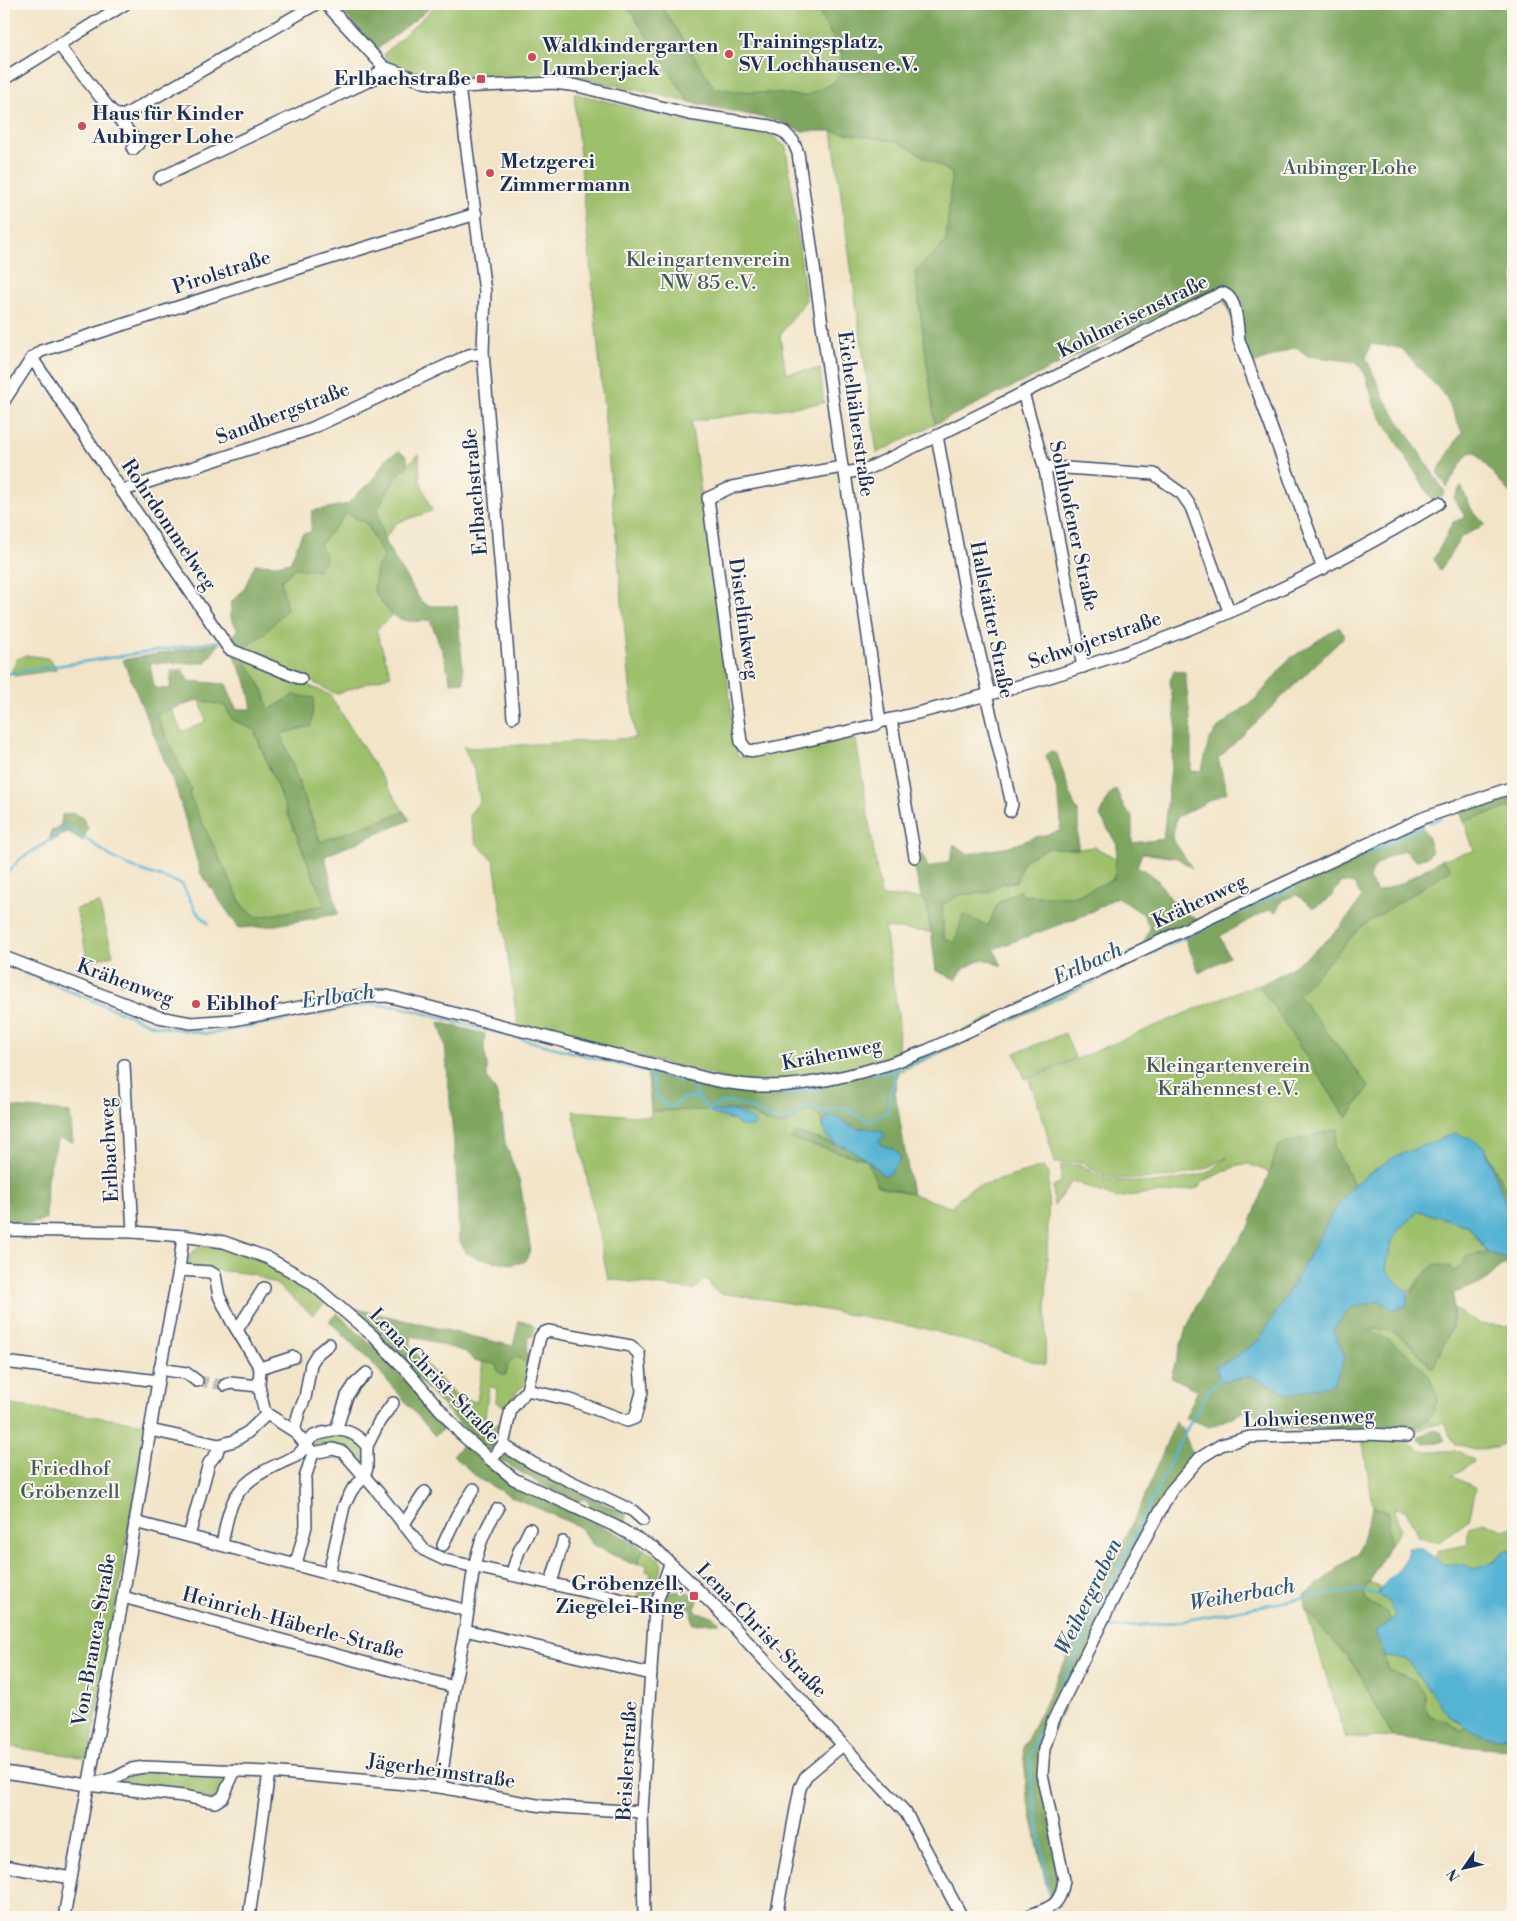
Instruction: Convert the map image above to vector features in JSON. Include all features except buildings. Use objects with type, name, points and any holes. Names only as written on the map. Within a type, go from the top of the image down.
[{"type":"street","points":[[4,80],[125,4]]},
{"type":"street","points":[[116,115],[125,115],[133,112],[316,4]]},
{"type":"street","points":[[326,4],[384,67],[424,82],[459,86]]},
{"type":"street","points":[[59,45],[138,144],[133,149]]},
{"type":"street","points":[[160,178],[373,79],[384,67]]},
{"type":"street","name":"Eichelhäherstraße","points":[[459,86],[562,84],[578,86],[689,114],[770,126],[784,132],[793,141],[798,153],[843,470],[886,721],[914,857]]},
{"type":"street","name":"Erlbachstraße","points":[[459,86],[485,292],[483,352],[513,717]]},
{"type":"street","name":"Pirolstraße","points":[[4,401],[32,358],[41,351],[321,261],[476,214]]},
{"type":"street","name":"Kohlmeisenstraße","points":[[708,498],[732,487],[843,470],[867,469],[937,436],[1222,293],[1228,294],[1233,301],[1239,340],[1323,569]]},
{"type":"street","name":"Sandbergstraße","points":[[121,491],[310,429],[469,355],[483,352]]},
{"type":"street","name":"Rohrdommelweg","points":[[32,358],[229,649],[301,679]]},
{"type":"street","name":"Solnhofener Straße","points":[[1022,393],[1045,470],[1083,667]]},
{"type":"street","name":"Hallstätter Straße","points":[[937,436],[967,600],[1012,804],[1010,811]]},
{"type":"street","points":[[1045,470],[1051,467],[1154,474],[1170,484],[1182,494],[1191,508],[1229,611]]},
{"type":"street","name":"Distelfinkweg","points":[[708,498],[742,746]]},
{"type":"street","name":"Schwojerstraße","points":[[742,746],[747,750],[756,751],[868,727],[1083,667],[1156,642],[1323,569],[1439,503]]},
{"type":"street","name":"Krähenweg","points":[[4,957],[159,1017],[191,1023],[233,1020],[352,997],[387,996],[714,1080],[763,1086],[793,1085],[821,1081],[904,1059],[928,1050],[1423,818],[1513,787]]},
{"type":"street","name":"Erlbachweg","points":[[124,1065],[132,1232]]},
{"type":"street","name":"Lena-Christ-Straße","points":[[4,1230],[132,1232],[183,1236],[224,1242],[268,1258],[310,1282],[372,1336],[408,1372],[460,1433],[490,1460],[514,1479],[616,1526],[654,1548],[719,1611],[906,1812],[962,1917]]},
{"type":"street","name":"Von-Branca-Straße","points":[[64,1917],[123,1597],[160,1369],[179,1270],[183,1236]]},
{"type":"street","points":[[179,1270],[210,1272],[215,1275],[219,1296],[260,1368],[259,1386],[261,1403],[268,1414],[294,1431],[310,1449]]},
{"type":"street","points":[[237,1330],[264,1288]]},
{"type":"street","points":[[490,1460],[503,1445],[511,1409],[527,1390],[540,1337],[543,1333],[548,1331],[631,1346],[639,1354],[642,1392],[637,1413],[631,1421],[622,1420],[572,1400],[527,1390]]},
{"type":"street","points":[[294,1431],[305,1398],[311,1364],[317,1354],[329,1344]]},
{"type":"street","points":[[260,1368],[294,1356]]},
{"type":"street","points":[[4,1362],[158,1381]]},
{"type":"street","points":[[160,1369],[186,1373],[197,1381]]},
{"type":"street","points":[[336,1430],[347,1396],[366,1373]]},
{"type":"street","points":[[224,1385],[230,1383],[259,1386]]},
{"type":"street","points":[[328,1573],[344,1506],[352,1490],[364,1477],[367,1468],[368,1446],[379,1422],[393,1403]]},
{"type":"street","points":[[150,1430],[219,1445],[234,1441],[248,1432],[268,1414]]},
{"type":"street","points":[[296,1564],[306,1526],[305,1478],[311,1439],[318,1434],[346,1430],[359,1436],[368,1446]]},
{"type":"street","name":"Lohwiesenweg","points":[[1025,1917],[1055,1905],[1062,1894],[1064,1880],[1042,1774],[1044,1749],[1053,1721],[1124,1577],[1171,1491],[1200,1458],[1221,1445],[1250,1437],[1368,1434],[1407,1436]]},
{"type":"street","points":[[189,1536],[209,1463],[217,1453],[219,1445]]},
{"type":"street","points":[[503,1445],[534,1464],[633,1510],[643,1520]]},
{"type":"street","points":[[222,1544],[229,1514],[236,1496],[251,1480],[268,1469],[310,1449],[333,1449],[343,1452],[424,1550],[445,1560],[655,1607]]},
{"type":"street","points":[[443,1546],[457,1515],[474,1488]]},
{"type":"street","points":[[403,1525],[425,1492]]},
{"type":"street","points":[[440,1787],[474,1566],[484,1533],[498,1509]]},
{"type":"street","points":[[135,1522],[468,1611]]},
{"type":"street","points":[[511,1575],[519,1551],[530,1529]]},
{"type":"street","points":[[551,1583],[563,1542]]},
{"type":"street","points":[[424,1550],[443,1546]]},
{"type":"street","points":[[443,1546],[458,1563]]},
{"type":"street","name":"Beislerstraße","points":[[644,1917],[642,1812],[655,1607],[670,1564]]},
{"type":"street","name":"Heinrich-Häberle-Straße","points":[[123,1597],[454,1687]]},
{"type":"street","points":[[465,1630],[651,1674]]},
{"type":"street","points":[[776,1917],[800,1788],[806,1776],[843,1745]]},
{"type":"street","name":"Jägerheimstraße","points":[[88,1785],[115,1778],[132,1769],[144,1767],[235,1770],[440,1787],[542,1806],[642,1812]]},
{"type":"street","points":[[4,1772],[215,1802],[223,1797],[235,1770]]},
{"type":"street","points":[[249,1917],[269,1772]]},
{"type":"street","points":[[4,1866],[71,1878]]},
{"type":"green space","points":[[336,4],[435,4],[376,50]]},
{"type":"green space","points":[[438,4],[626,4],[689,102],[583,78],[462,78],[424,74],[386,60],[384,54]]},
{"type":"green space","name":"Aubinger Lohe","points":[[626,4],[660,4],[715,89],[805,96],[832,84],[842,73],[842,53],[814,4],[1513,4],[1513,497],[1475,452],[1468,453],[1447,487],[1437,472],[1462,432],[1446,397],[1401,348],[1371,344],[1366,358],[1385,400],[1445,492],[1433,501],[1375,408],[1366,376],[1357,362],[1308,356],[1296,347],[1253,364],[1218,288],[935,424],[915,271],[946,242],[952,173],[899,142],[832,131],[800,131],[779,121],[689,102]]},
{"type":"green space","points":[[658,4],[814,4],[842,54],[842,73],[832,84],[805,96],[715,89]]},
{"type":"green space","name":"Kleingartenverein NW 85 e.V.","points":[[574,93],[687,122],[773,136],[786,147],[806,300],[780,335],[786,373],[820,369],[824,403],[691,421],[738,757],[856,739],[881,896],[921,898],[927,907],[931,932],[885,928],[899,1023],[898,1056],[926,1048],[1447,803],[1457,803],[1428,821],[1184,936],[1130,966],[901,1071],[897,1075],[898,1057],[820,1077],[792,1082],[736,1081],[518,1026],[494,861],[476,843],[469,815],[480,801],[475,772],[463,746],[471,748],[635,738]]},
{"type":"green space","points":[[832,131],[899,142],[952,173],[946,242],[915,271],[935,424],[877,453]]},
{"type":"green space","points":[[399,451],[407,457],[408,466],[386,492],[377,510],[384,540],[421,601],[429,606],[457,606],[464,682],[451,683],[443,653],[430,620],[409,621],[396,617],[374,591],[377,568],[384,557],[367,524],[347,513],[320,545],[326,558],[318,571],[295,568],[281,581],[287,609],[264,634],[239,651],[226,639],[238,631],[230,615],[232,601],[244,589],[255,564],[277,565],[290,562],[302,534],[311,532],[312,511],[348,504],[360,491],[371,483],[387,458]]},
{"type":"green space","points":[[419,454],[420,480],[432,511],[396,523],[384,540],[377,510],[401,471]]},
{"type":"green space","points":[[1461,486],[1473,512],[1486,524],[1461,537],[1440,571],[1434,559],[1453,522],[1466,517],[1454,498]]},
{"type":"green space","points":[[347,513],[367,524],[384,557],[377,568],[374,591],[392,615],[376,630],[391,675],[336,694],[299,675],[239,651],[264,634],[287,609],[281,581],[320,545]]},
{"type":"green space","points":[[1339,627],[1345,636],[1218,759],[1227,792],[1177,817],[1172,838],[1192,868],[1177,858],[1142,853],[1137,866],[1156,878],[1178,909],[1198,920],[1142,947],[1150,928],[1143,914],[1117,897],[1085,915],[994,949],[1002,966],[983,959],[965,968],[956,979],[936,971],[928,907],[921,898],[914,863],[922,852],[928,868],[950,861],[954,844],[967,854],[1009,847],[1060,831],[1059,802],[1046,756],[1050,751],[1057,754],[1074,805],[1078,811],[1078,849],[1048,848],[1024,860],[1016,882],[1003,883],[989,892],[959,895],[942,905],[944,938],[955,943],[963,914],[988,926],[998,903],[1020,890],[1023,896],[1076,896],[1114,879],[1117,845],[1100,816],[1109,795],[1116,789],[1125,809],[1132,817],[1132,843],[1163,839],[1176,724],[1170,681],[1174,671],[1185,672],[1191,729],[1191,772],[1202,770],[1209,740],[1220,726],[1257,698],[1289,659]]},
{"type":"green space","points":[[220,643],[205,663],[150,663],[154,688],[170,689],[171,671],[182,669],[188,681],[226,684],[236,709],[252,709],[247,683],[233,654],[240,657],[251,669],[264,694],[269,710],[294,695],[314,698],[311,726],[281,734],[320,842],[404,812],[410,820],[325,856],[338,914],[270,926],[239,928],[201,874],[177,791],[123,660]],"holes":[[[200,700],[225,706],[232,719],[254,730],[325,905],[258,917],[243,907],[189,795],[191,790],[156,714]]]},
{"type":"green space","points":[[26,655],[47,658],[55,665],[56,670],[14,676],[12,671],[17,659]]},
{"type":"green space","points":[[243,657],[330,695],[404,812],[321,842],[281,734],[294,695],[269,710],[264,691]]},
{"type":"green space","points":[[200,700],[225,706],[232,719],[254,730],[325,905],[258,918],[243,907],[189,795],[191,790],[156,714],[171,709],[182,732],[206,721]]},
{"type":"green space","points":[[1513,790],[1513,806],[1464,821],[1458,808]]},
{"type":"green space","name":"Kleingartenverein Krähennest e.V.","points":[[1513,806],[1513,1205],[1485,1148],[1394,1157],[1354,1184],[1334,1146],[1338,1129],[1279,1145],[1269,1172],[1248,1164],[1234,1167],[1204,1181],[1198,1188],[1116,1198],[1072,1181],[1054,1206],[1053,1186],[1061,1182],[1061,1165],[1082,1165],[1102,1179],[1152,1183],[1201,1175],[1211,1171],[1228,1157],[1204,1169],[1173,1177],[1138,1179],[1103,1177],[1083,1162],[1055,1163],[1029,1079],[1238,991],[1259,985],[1346,1117],[1369,1087],[1297,995],[1361,927],[1451,869],[1442,859],[1474,851],[1464,821]]},
{"type":"green space","points":[[73,813],[83,818],[88,828],[83,841],[67,831],[52,841],[50,838],[51,831],[56,830],[61,824],[62,815]]},
{"type":"green space","points":[[1421,824],[1432,852],[1428,856],[1416,861],[1404,850],[1382,860],[1374,868],[1369,879],[1377,892],[1402,883],[1442,859],[1451,869],[1361,927],[1298,995],[1369,1087],[1347,1118],[1259,985],[1303,960],[1341,926],[1362,897],[1354,884],[1342,882],[1329,899],[1314,908],[1297,895],[1282,900],[1276,912],[1270,909],[1220,936],[1229,957],[1199,973],[1184,936]]},
{"type":"green space","points":[[1094,847],[1116,858],[1114,879],[1076,896],[1023,896],[1020,891],[998,903],[988,926],[955,944],[944,938],[942,905],[959,895],[989,892],[1003,883],[1016,882],[1024,860],[1048,848],[1078,849]]},
{"type":"green space","points":[[99,903],[113,955],[88,961],[76,909]]},
{"type":"green space","points":[[439,1022],[485,1034],[484,1049],[487,1078],[496,1092],[502,1116],[505,1143],[520,1183],[530,1245],[529,1255],[524,1262],[513,1264],[476,1258],[466,1253],[459,1240],[456,1168],[445,1045]]},
{"type":"green space","points":[[1065,1033],[1075,1058],[1025,1079],[1015,1053]]},
{"type":"green space","points":[[898,1067],[895,1091],[912,1194],[878,1186],[867,1160],[883,1175],[894,1149],[881,1145],[864,1128],[859,1128],[841,1119],[832,1117],[827,1117],[823,1125],[819,1116],[806,1110],[795,1120],[777,1125],[770,1124],[745,1112],[733,1110],[721,1112],[709,1110],[651,1111],[647,1068],[789,1091]]},
{"type":"green space","points":[[14,1107],[70,1113],[73,1142],[58,1138],[47,1178],[46,1219],[30,1224],[4,1222],[4,1108]]},
{"type":"green space","points":[[709,1110],[713,1114],[733,1120],[741,1126],[754,1127],[747,1116],[738,1115],[733,1110],[745,1111],[764,1121],[794,1121],[806,1110],[819,1116],[826,1136],[836,1144],[796,1133],[791,1139],[867,1160],[878,1186],[912,1194],[950,1207],[971,1188],[1043,1167],[1049,1173],[1045,1365],[931,1330],[772,1300],[719,1293],[712,1288],[708,1280],[703,1279],[699,1286],[693,1290],[608,1279],[573,1111],[651,1117],[651,1111]]},
{"type":"green space","points":[[1338,1129],[1334,1146],[1354,1184],[1332,1214],[1296,1280],[1259,1340],[1234,1358],[1215,1367],[1221,1381],[1251,1376],[1290,1395],[1345,1358],[1333,1330],[1350,1308],[1380,1301],[1393,1309],[1406,1306],[1414,1288],[1435,1264],[1450,1266],[1453,1272],[1463,1265],[1466,1256],[1488,1253],[1513,1259],[1513,1262],[1501,1266],[1483,1283],[1454,1293],[1452,1327],[1432,1369],[1413,1347],[1397,1334],[1379,1329],[1369,1331],[1389,1340],[1407,1353],[1429,1376],[1438,1398],[1430,1417],[1422,1424],[1402,1429],[1269,1428],[1250,1409],[1210,1427],[1185,1418],[1198,1390],[1171,1377],[1186,1329],[1204,1291],[1250,1225],[1279,1145]]},
{"type":"green space","points":[[796,1133],[846,1147],[867,1160],[790,1139]]},
{"type":"green space","points":[[1485,1148],[1513,1205],[1513,1224]]},
{"type":"green space","points":[[1419,1211],[1469,1226],[1488,1253],[1466,1256],[1463,1265],[1453,1272],[1420,1279],[1409,1292],[1399,1285],[1386,1270],[1395,1236],[1404,1224]]},
{"type":"green space","points":[[201,1246],[235,1251],[268,1264],[298,1282],[325,1303],[313,1315],[277,1285],[253,1274],[187,1267],[191,1254]]},
{"type":"green space","points":[[353,1308],[513,1346],[519,1321],[531,1323],[535,1328],[533,1336],[529,1337],[526,1352],[530,1358],[528,1366],[520,1358],[514,1358],[505,1375],[498,1372],[496,1364],[474,1361],[466,1352],[412,1336],[410,1347],[492,1434],[495,1447],[492,1451],[486,1451],[353,1312]]},
{"type":"green space","points":[[1454,1309],[1479,1324],[1509,1326],[1513,1331],[1513,1437],[1496,1448],[1474,1449],[1455,1444],[1451,1439],[1445,1422],[1408,1433],[1402,1429],[1417,1426],[1426,1421],[1430,1417],[1438,1398],[1429,1376],[1369,1331],[1379,1329],[1397,1334],[1432,1369],[1452,1327]]},
{"type":"green space","points":[[337,1313],[385,1358],[446,1426],[435,1436],[373,1364],[329,1321]]},
{"type":"green space","points":[[516,1357],[525,1361],[528,1366],[524,1386],[518,1390],[507,1408],[496,1402],[497,1389],[489,1386],[485,1417],[487,1424],[500,1424],[503,1413],[506,1412],[501,1431],[497,1434],[492,1434],[458,1397],[477,1402],[483,1362],[497,1364],[506,1375],[509,1361]]},
{"type":"green space","name":"Friedhof Gröbenzell","points":[[4,1404],[147,1424],[89,1758],[4,1746]]},
{"type":"green space","points":[[1175,1422],[1183,1430],[1194,1458],[1170,1487],[1040,1757],[1061,1878],[1056,1900],[1050,1902],[1027,1797],[1023,1748],[1144,1499]]},
{"type":"green space","points":[[1435,1430],[1441,1432],[1445,1440],[1443,1442],[1424,1443],[1418,1439],[1419,1436]]},
{"type":"green space","points":[[337,1432],[366,1447],[365,1467],[353,1460],[313,1448],[313,1442]]},
{"type":"green space","points":[[1362,1437],[1402,1439],[1421,1451],[1455,1451],[1474,1460],[1473,1463],[1452,1476],[1476,1488],[1469,1520],[1439,1542],[1418,1537],[1406,1510],[1394,1508],[1400,1529],[1389,1546],[1388,1513],[1373,1506]]},
{"type":"green space","points":[[463,1444],[481,1461],[511,1482],[622,1536],[644,1549],[637,1564],[630,1563],[593,1545],[578,1526],[510,1496],[479,1479],[453,1455]]},
{"type":"green space","points":[[503,1451],[535,1472],[626,1514],[626,1525],[591,1509],[588,1501],[583,1499],[578,1502],[548,1488],[498,1459]]},
{"type":"green space","points":[[1373,1506],[1388,1513],[1389,1546],[1363,1591],[1368,1602],[1387,1613],[1391,1620],[1376,1631],[1389,1671],[1404,1675],[1416,1682],[1425,1695],[1425,1707],[1430,1716],[1449,1722],[1460,1730],[1466,1728],[1497,1739],[1513,1734],[1513,1750],[1468,1747],[1393,1737],[1358,1671],[1305,1608],[1304,1595],[1358,1552]]},
{"type":"green space","points":[[1483,1522],[1504,1530],[1513,1527],[1513,1550],[1502,1552],[1495,1561],[1476,1569],[1460,1565],[1442,1564],[1435,1557],[1440,1550],[1467,1545],[1469,1528]]},
{"type":"green space","points":[[644,1549],[659,1559],[662,1565],[655,1586],[657,1587],[656,1590],[650,1595],[638,1598],[640,1591],[646,1592],[651,1573],[646,1571],[647,1564],[637,1564]]},
{"type":"green space","points":[[1369,1583],[1380,1587],[1378,1595],[1389,1602],[1396,1617],[1391,1620],[1387,1613],[1368,1602],[1363,1591]]},
{"type":"green space","points":[[682,1591],[690,1593],[698,1599],[695,1608],[697,1613],[713,1616],[720,1623],[693,1624],[690,1608],[663,1604],[667,1593]]},
{"type":"green space","points":[[1305,1608],[1358,1671],[1393,1737],[1346,1738]]},
{"type":"green space","points":[[1384,1657],[1406,1659],[1447,1713],[1466,1728],[1460,1730],[1449,1722],[1430,1716],[1424,1707],[1425,1695],[1404,1675],[1389,1671]]},
{"type":"green space","points":[[143,1771],[224,1774],[227,1780],[221,1796],[212,1800],[113,1782]]},
{"type":"water","points":[[709,1110],[721,1112],[734,1111],[750,1118],[757,1124],[754,1127],[741,1126],[733,1120],[713,1114]]},
{"type":"water","points":[[833,1116],[856,1129],[864,1128],[881,1131],[885,1137],[878,1141],[881,1145],[894,1149],[901,1157],[890,1174],[883,1175],[867,1160],[846,1147],[836,1144],[826,1136],[823,1125],[827,1117]]},
{"type":"water","points":[[1456,1133],[1472,1139],[1485,1148],[1513,1224],[1513,1259],[1488,1253],[1469,1226],[1419,1211],[1404,1224],[1395,1236],[1386,1270],[1399,1285],[1409,1292],[1406,1306],[1393,1309],[1380,1301],[1350,1308],[1333,1330],[1345,1358],[1334,1383],[1290,1395],[1251,1376],[1221,1381],[1215,1367],[1234,1358],[1259,1340],[1296,1280],[1332,1214],[1354,1184],[1394,1157]]},
{"type":"water","points":[[1408,1548],[1422,1548],[1442,1564],[1460,1565],[1476,1569],[1495,1561],[1502,1552],[1513,1550],[1513,1734],[1497,1739],[1466,1728],[1447,1713],[1406,1659],[1384,1657],[1376,1631],[1396,1617],[1389,1602],[1378,1595],[1383,1585],[1402,1565]]},
{"type":"waterway","points":[[4,674],[219,641]]},
{"type":"waterway","name":"Erlbach","points":[[1496,799],[1513,793]]},
{"type":"waterway","name":"Erlbach","points":[[1429,823],[1441,818]]},
{"type":"waterway","points":[[4,877],[20,859],[68,826],[110,856],[131,867],[182,884],[196,911],[208,923]]},
{"type":"waterway","name":"Erlbach","points":[[1365,854],[1423,826]]},
{"type":"waterway","name":"Erlbach","points":[[1298,884],[1360,856]]},
{"type":"waterway","name":"Erlbach","points":[[4,964],[152,1025],[208,1034],[370,1004],[400,1007],[651,1073],[656,1095],[668,1107],[676,1105],[683,1097],[699,1099],[709,1110],[720,1104],[731,1102],[738,1103],[779,1122],[796,1116],[806,1105],[826,1112],[843,1107],[869,1122],[888,1112],[896,1069],[928,1057],[1293,887]]},
{"type":"waterway","name":"Erlbach","points":[[871,1075],[896,1069]]},
{"type":"waterway","name":"Erlbach","points":[[651,1073],[724,1089],[738,1090]]},
{"type":"waterway","name":"Erlbach","points":[[694,1082],[694,1090],[699,1099]]},
{"type":"waterway","name":"Erlbach","points":[[761,1092],[791,1094],[827,1086]]},
{"type":"waterway","name":"Weihergraben","points":[[1049,1895],[1031,1779],[1030,1758],[1034,1742],[1183,1436],[1207,1393],[1223,1376]]},
{"type":"waterway","name":"Weiherbach","points":[[1110,1628],[1177,1622],[1314,1596],[1363,1590],[1378,1595]]},
{"type":"tunnel","points":[[197,1381],[225,1385]]},
{"type":"place","name":"Trainingsplatz, SV Lochhausen e.V.","points":[[729,54]]},
{"type":"place","name":"Waldkindergarten Lumberjack","points":[[532,57]]},
{"type":"place","name":"Erlbachstraße","points":[[481,79]]},
{"type":"place","name":"Haus für Kinder Aubinger Lohe","points":[[82,126]]},
{"type":"place","name":"Metzgerei Zimmermann","points":[[490,173]]},
{"type":"place","name":"Eiblhof","points":[[196,1004]]},
{"type":"place","name":"Gröbenzell, Ziegelei-Ring","points":[[694,1596]]}]
